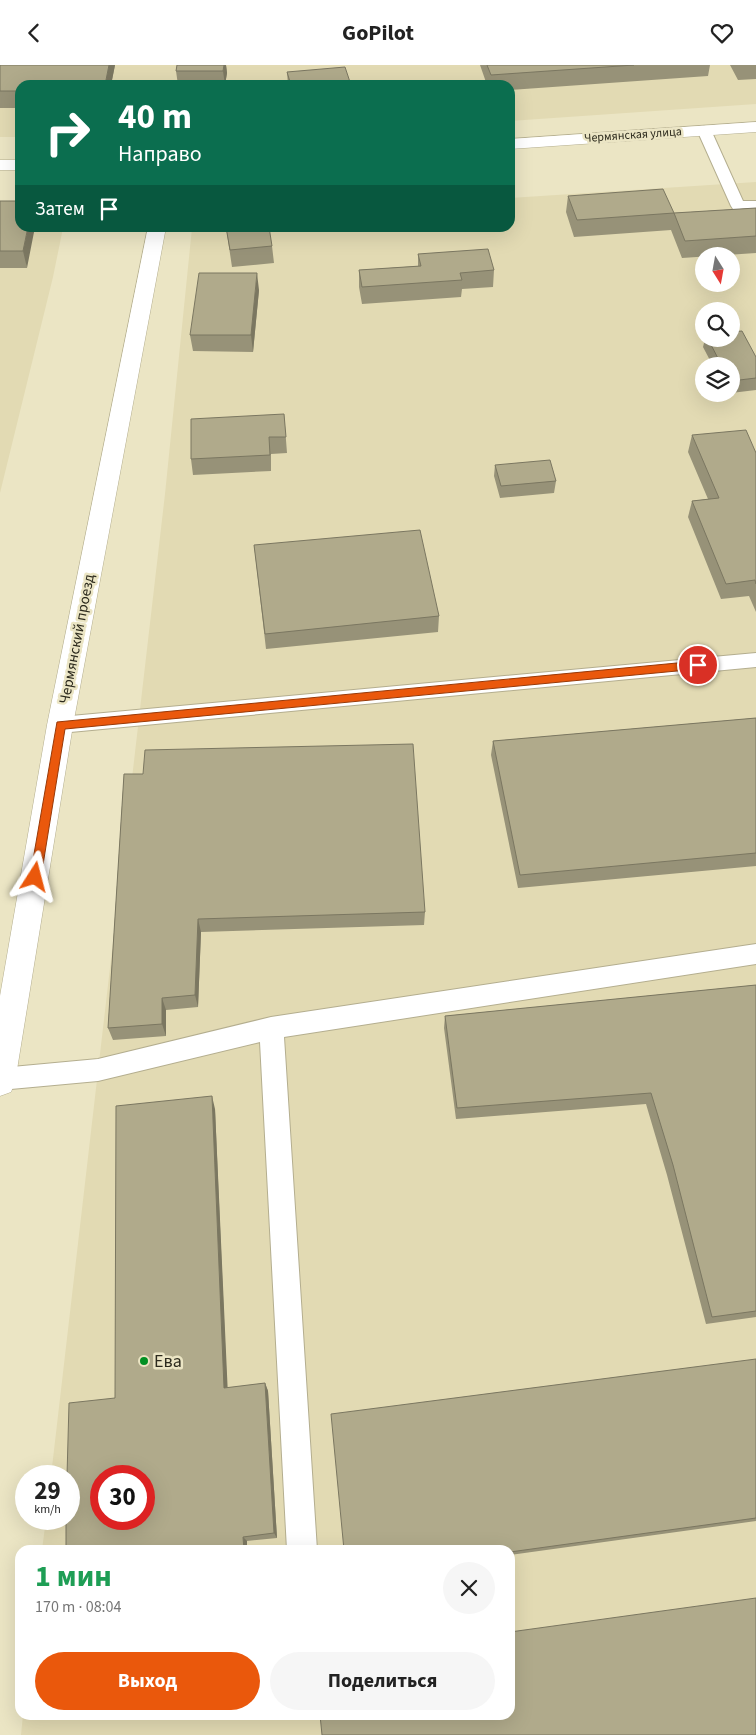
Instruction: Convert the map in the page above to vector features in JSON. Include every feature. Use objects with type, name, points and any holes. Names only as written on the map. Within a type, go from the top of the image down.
[{"type":"street","name":"Чермянская улица","points":[[515,144],[756,127]]},
{"type":"street","points":[[0,165],[15,165]]},
{"type":"street","name":"Чермянский проезд","points":[[0,1080],[10,972],[156,232]]},
{"type":"lane","points":[[704,130],[738,206],[756,205]]},
{"type":"lane","points":[[60,725],[756,660]]},
{"type":"lane","points":[[0,1080],[98,1070],[271,1028],[756,955]]},
{"type":"lane","points":[[271,1028],[302,1545]]},
{"type":"shaded area","points":[[0,65],[756,65],[756,104],[515,121],[515,80],[15,80],[15,137],[0,137]]},
{"type":"shaded area","points":[[756,182],[756,1735],[21,1735],[22,1720],[515,1720],[515,1545],[43,1545],[45,1530],[80,1530],[80,1465],[52,1465],[165,494],[192,232],[515,232],[515,198]]},
{"type":"shaded area","points":[[0,206],[15,222],[15,232],[62,232],[0,493]]},
{"type":"building","points":[[0,65],[109,65],[106,80],[15,80],[15,91],[0,91]]},
{"type":"building","points":[[177,65],[224,65],[223,71],[176,71]]},
{"type":"building","points":[[487,65],[634,65],[491,75]]},
{"type":"building","points":[[345,67],[349,80],[289,80],[287,72]]},
{"type":"building","points":[[663,189],[674,213],[577,220],[568,196]]},
{"type":"building","points":[[0,201],[15,201],[15,232],[27,232],[23,251],[0,251]]},
{"type":"building","points":[[756,208],[756,236],[685,241],[674,213]]},
{"type":"building","points":[[227,232],[270,232],[272,246],[230,250]]},
{"type":"building","points":[[488,249],[494,270],[460,273],[462,280],[362,287],[359,270],[421,266],[418,254]]},
{"type":"building","points":[[199,273],[257,273],[251,335],[190,335]]},
{"type":"building","points":[[740,331],[742,331],[756,357],[756,378],[740,380],[740,357],[717,357],[712,347],[740,347]]},
{"type":"building","points":[[284,414],[286,437],[269,437],[270,455],[191,459],[191,419]]},
{"type":"building","points":[[746,430],[756,453],[756,584],[755,580],[726,584],[692,501],[719,498],[692,435]]},
{"type":"building","points":[[550,460],[556,481],[501,486],[495,465]]},
{"type":"building","points":[[420,530],[439,616],[265,634],[254,545]]},
{"type":"building","points":[[756,718],[756,853],[520,875],[493,741]]},
{"type":"building","points":[[413,744],[425,912],[198,919],[195,995],[162,998],[162,1024],[108,1028],[124,774],[143,774],[145,750]]},
{"type":"building","points":[[756,985],[756,1311],[712,1317],[673,1165],[651,1093],[457,1108],[445,1016]]},
{"type":"building","points":[[212,1096],[224,1388],[265,1383],[274,1533],[243,1537],[244,1545],[66,1545],[66,1530],[80,1530],[80,1465],[67,1465],[69,1403],[115,1398],[116,1106]]},
{"type":"building","points":[[756,1359],[756,1518],[515,1551],[515,1545],[344,1545],[331,1414]]},
{"type":"building","points":[[756,1598],[756,1735],[322,1735],[320,1720],[515,1720],[515,1631]]},
{"type":"place","name":"Ева","points":[[144,1361]]},
{"type":"route","points":[[35,877],[60,725],[698,665]]}]
